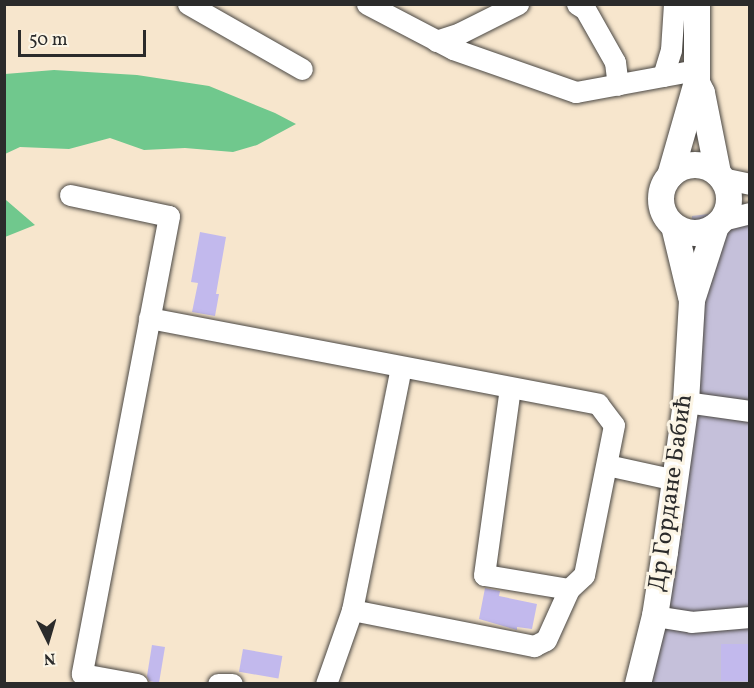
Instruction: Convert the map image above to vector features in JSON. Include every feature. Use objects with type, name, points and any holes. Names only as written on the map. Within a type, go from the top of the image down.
[{"type":"main road","points":[[696,69],[720,176],[729,196],[729,205],[719,223],[700,233],[674,226],[661,204],[663,188],[670,176],[696,69],[697,4]]},
{"type":"main road","points":[[670,176],[686,166],[694,165],[704,166],[720,176]]},
{"type":"main road","name":"Др Гордане Бабић","points":[[638,684],[655,616],[686,402],[692,300],[719,223]]},
{"type":"main road","name":"Др Гордане Бабић","points":[[674,226],[692,300]]},
{"type":"street","points":[[188,4],[302,69]]},
{"type":"street","points":[[367,4],[453,49],[576,92],[696,69]]},
{"type":"street","points":[[436,41],[460,33],[518,4]]},
{"type":"street","points":[[578,4],[585,9],[615,62],[618,85]]},
{"type":"street","points":[[663,76],[671,50],[674,4]]},
{"type":"street","points":[[720,176],[750,184]]},
{"type":"street","points":[[70,195],[169,216],[82,674],[137,684]]},
{"type":"street","points":[[719,223],[750,213]]},
{"type":"street","points":[[149,318],[598,404],[614,425],[584,575],[569,589],[546,640],[534,646],[352,610]]},
{"type":"street","points":[[326,684],[352,610],[401,368]]},
{"type":"street","points":[[510,388],[484,575],[569,589]]},
{"type":"street","points":[[686,402],[750,411]]},
{"type":"street","points":[[607,465],[675,480]]},
{"type":"street","points":[[655,616],[691,622],[750,617]]},
{"type":"street","points":[[218,684],[232,684]]},
{"type":"shaded area","points":[[749,209],[749,683],[638,684],[655,616],[692,216]]},
{"type":"green space","points":[[54,70],[137,75],[209,86],[296,124],[257,145],[233,152],[185,148],[144,150],[110,138],[69,149],[20,147],[5,154],[5,74]]},
{"type":"green space","points":[[5,198],[6,200],[35,225],[5,237]]},
{"type":"building","points":[[200,232],[226,237],[216,294],[219,294],[215,316],[192,312],[198,283],[191,282]]},
{"type":"building","points":[[485,588],[500,591],[499,596],[537,604],[532,629],[517,627],[517,630],[479,619]]},
{"type":"building","points":[[721,644],[750,644],[750,681],[721,681]]},
{"type":"building","points":[[152,645],[165,647],[159,683],[149,681],[147,676]]},
{"type":"building","points":[[243,649],[282,656],[278,679],[239,672]]}]
